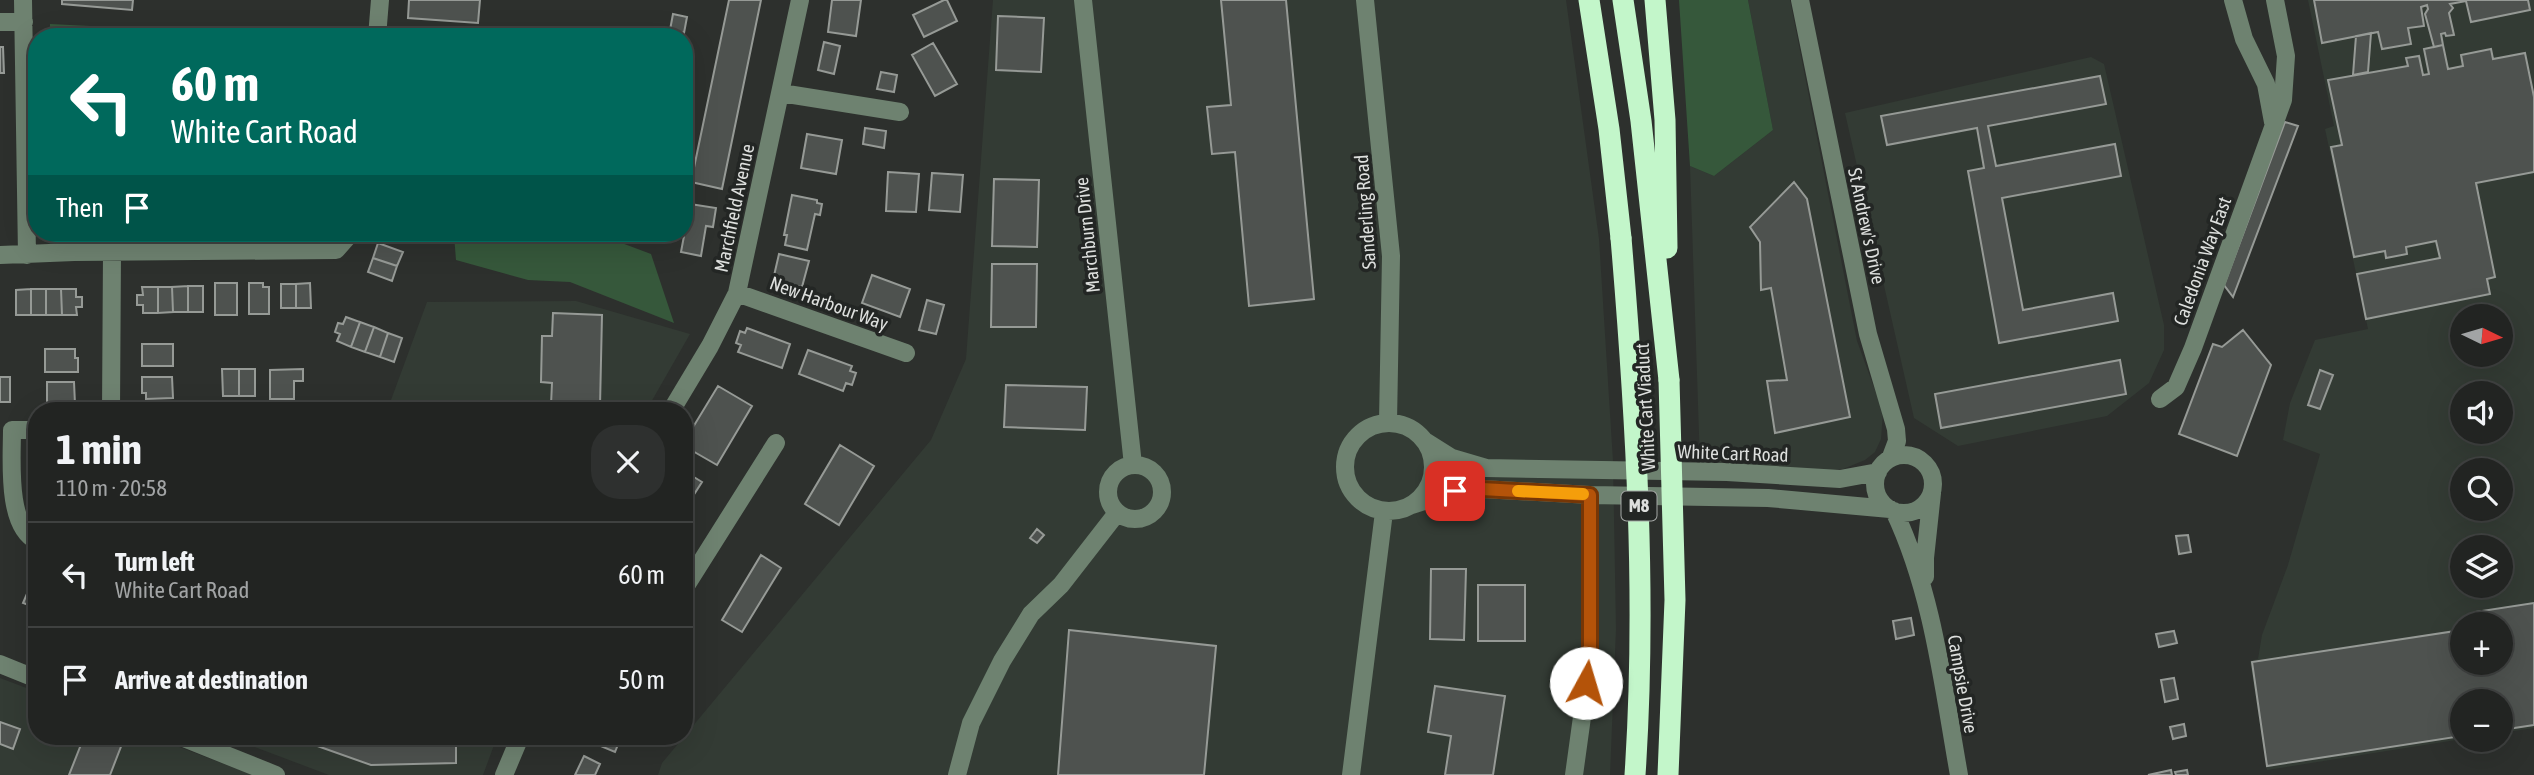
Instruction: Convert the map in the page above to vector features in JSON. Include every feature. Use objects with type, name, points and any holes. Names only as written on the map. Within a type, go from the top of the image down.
[{"type":"highway","name":"White Cart Viaduct","points":[[1589,0],[1622,238],[1637,462],[1640,646],[1635,775]]},
{"type":"highway","name":"White Cart Viaduct","points":[[1623,0],[1641,121],[1669,380],[1675,600],[1668,775]]},
{"type":"highway","points":[[1655,0],[1665,120],[1669,380]]},
{"type":"street","points":[[23,0],[27,255]]},
{"type":"street","points":[[378,28],[380,0]]},
{"type":"street","name":"Marchfield Avenue","points":[[676,402],[710,346],[737,293],[800,0]]},
{"type":"street","name":"Marchburn Drive","points":[[1083,0],[1133,465]]},
{"type":"street","name":"Sanderling Road","points":[[1365,0],[1391,256],[1388,422]]},
{"type":"street","name":"St Andrew's Drive","points":[[1800,0],[1868,334],[1896,429],[1897,442],[1891,457]]},
{"type":"street","points":[[2233,0],[2244,39],[2266,84],[2273,130]]},
{"type":"street","name":"Caledonia Way East","points":[[2160,400],[2176,387],[2193,348],[2283,100],[2286,57],[2274,0]]},
{"type":"street","points":[[0,22],[24,22]]},
{"type":"street","points":[[781,93],[900,112]]},
{"type":"street","points":[[0,255],[112,251],[336,250],[343,242]]},
{"type":"street","points":[[111,402],[112,251]]},
{"type":"street","name":"New Harbour Way","points":[[737,293],[906,353]]},
{"type":"street","points":[[1412,505],[1427,491],[1434,471],[1425,440],[1411,428],[1388,422],[1368,428],[1358,435],[1346,457],[1347,481],[1361,502],[1384,512],[1396,511],[1455,491],[1482,489],[1590,495],[1768,498],[1912,512],[1921,508],[1932,493],[1932,474],[1920,459],[1901,454],[1891,457],[1883,463],[1878,472],[1876,491],[1892,510]]},
{"type":"street","points":[[28,430],[6,430],[17,519],[28,534]]},
{"type":"street","name":"White Cart Road","points":[[1425,440],[1452,458],[1486,468],[1727,472],[1840,479],[1878,472]]},
{"type":"street","points":[[693,575],[776,443]]},
{"type":"street","points":[[1133,465],[1143,466],[1158,477],[1163,493],[1157,509],[1143,519],[1125,518],[1116,513],[1111,505],[1108,486],[1119,470],[1133,465]]},
{"type":"street","name":"Campsie Drive","points":[[1926,601],[1925,558],[1932,493]]},
{"type":"street","points":[[1574,775],[1590,659],[1590,495]]},
{"type":"street","name":"Campsie Drive","points":[[1892,510],[1910,545],[1926,601],[1959,775]]},
{"type":"street","points":[[1351,775],[1384,512]]},
{"type":"street","points":[[957,775],[971,723],[1002,661],[1031,614],[1061,585],[1116,513]]},
{"type":"street","points":[[0,664],[28,675]]},
{"type":"street","points":[[201,745],[276,775]]},
{"type":"street","points":[[504,775],[517,745]]},
{"type":"shaded area","points":[[993,0],[1566,0],[1599,239],[1613,461],[1616,629],[1610,775],[658,775],[662,763],[677,745],[693,745],[693,726],[931,440],[966,359]]},
{"type":"shaded area","points":[[1748,0],[1790,0],[1857,341],[1883,412],[1881,439],[1875,452],[1865,460],[1843,469],[1823,471],[1775,466],[1700,464],[1690,166],[1714,176],[1773,130]]},
{"type":"shaded area","points":[[2308,0],[2534,0],[2534,728],[2513,731],[2513,689],[2450,689],[2450,741],[2267,770],[2250,661],[2258,659],[2262,635],[2288,565],[2320,454],[2283,440],[2290,403],[2315,340],[2368,329],[2325,129],[2334,126]]},
{"type":"shaded area","points":[[2091,57],[2104,64],[2164,325],[2164,350],[2149,383],[2107,416],[1958,446],[1914,418],[1845,113]]},
{"type":"shaded area","points":[[576,301],[690,334],[651,402],[390,402],[427,302]]},
{"type":"shaded area","points":[[0,678],[28,689],[28,745],[174,745],[253,775],[0,775]]},
{"type":"shaded area","points":[[249,745],[494,745],[483,775],[329,775]]},
{"type":"green space","points":[[1679,0],[1748,0],[1773,130],[1714,176],[1690,166]]},
{"type":"green space","points":[[50,24],[130,28],[50,28]]},
{"type":"green space","points":[[455,242],[619,242],[651,254],[674,323],[570,282],[528,280],[456,260]]},
{"type":"building","points":[[62,0],[133,0],[132,10],[62,4]]},
{"type":"building","points":[[409,0],[480,0],[478,23],[408,18]]},
{"type":"building","points":[[729,0],[761,0],[722,189],[693,182]]},
{"type":"building","points":[[832,0],[861,0],[856,36],[828,32]]},
{"type":"building","points":[[947,0],[957,21],[924,37],[913,15]]},
{"type":"building","points":[[1221,0],[1286,0],[1314,299],[1249,306],[1235,152],[1212,154],[1207,107],[1231,105]]},
{"type":"building","points":[[2314,0],[2528,0],[2530,10],[2471,22],[2466,1],[2450,4],[2453,8],[2449,13],[2454,35],[2441,34],[2443,45],[2434,47],[2425,14],[2427,5],[2421,7],[2424,26],[2408,28],[2411,44],[2382,49],[2378,32],[2322,43]]},
{"type":"building","points":[[673,14],[687,17],[685,28],[670,28]]},
{"type":"building","points":[[998,16],[1044,18],[1041,72],[996,70]]},
{"type":"building","points":[[2371,33],[2368,72],[2353,75],[2356,36]]},
{"type":"building","points":[[824,42],[840,46],[834,74],[818,70]]},
{"type":"building","points":[[933,43],[957,84],[935,96],[912,55]]},
{"type":"building","points":[[2443,45],[2448,69],[2463,66],[2461,55],[2491,49],[2493,59],[2525,53],[2534,97],[2534,172],[2476,183],[2495,277],[2487,279],[2490,294],[2366,319],[2357,274],[2440,258],[2436,241],[2406,247],[2407,254],[2386,258],[2385,251],[2354,257],[2331,147],[2342,145],[2328,80],[2408,66],[2406,58],[2419,56],[2423,75],[2429,74],[2424,49]]},
{"type":"building","points":[[0,47],[3,47],[4,73],[0,73]]},
{"type":"building","points":[[881,72],[897,75],[894,92],[877,89]]},
{"type":"building","points":[[2100,76],[2106,104],[1988,126],[1996,166],[2115,144],[2121,176],[2002,198],[2023,310],[2113,293],[2118,321],[1999,343],[1968,171],[1984,168],[1977,128],[1887,145],[1881,116]]},
{"type":"building","points":[[2285,122],[2298,126],[2233,297],[2224,285]]},
{"type":"building","points":[[865,128],[886,131],[884,148],[863,144]]},
{"type":"building","points":[[807,134],[842,140],[836,174],[801,168]]},
{"type":"building","points":[[888,172],[919,174],[916,212],[886,211]]},
{"type":"building","points":[[932,173],[963,175],[960,212],[929,210]]},
{"type":"building","points":[[994,179],[1039,180],[1037,247],[992,246]]},
{"type":"building","points":[[1794,182],[1807,199],[1850,417],[1775,433],[1767,381],[1787,380],[1771,288],[1761,290],[1760,242],[1750,227]]},
{"type":"building","points":[[792,195],[817,200],[817,203],[822,204],[820,215],[815,214],[807,250],[785,245],[787,235],[784,235]]},
{"type":"building","points":[[693,204],[716,208],[713,227],[706,226],[701,256],[681,252],[683,242],[693,242]]},
{"type":"building","points":[[378,243],[403,252],[397,266],[373,258]]},
{"type":"building","points":[[779,254],[809,261],[802,287],[773,280]]},
{"type":"building","points":[[373,258],[397,266],[392,281],[368,272]]},
{"type":"building","points":[[992,264],[1037,264],[1036,327],[991,327]]},
{"type":"building","points":[[872,275],[910,289],[900,317],[862,303]]},
{"type":"building","points":[[215,283],[237,283],[237,315],[215,315]]},
{"type":"building","points":[[249,283],[263,283],[263,287],[269,287],[269,314],[249,314]]},
{"type":"building","points":[[310,283],[311,308],[296,308],[296,284]]},
{"type":"building","points":[[281,284],[296,284],[296,308],[281,308]]},
{"type":"building","points":[[188,286],[203,286],[203,312],[188,312]]},
{"type":"building","points":[[188,286],[188,312],[173,312],[172,287]]},
{"type":"building","points":[[142,287],[158,287],[158,313],[143,313],[143,305],[137,305],[137,295],[143,295]]},
{"type":"building","points":[[158,287],[172,287],[173,312],[158,313]]},
{"type":"building","points":[[31,289],[31,315],[16,315],[16,290]]},
{"type":"building","points":[[31,289],[46,289],[46,315],[31,315]]},
{"type":"building","points":[[46,289],[61,289],[62,315],[46,315]]},
{"type":"building","points":[[61,289],[76,289],[76,297],[82,297],[82,307],[76,307],[77,315],[62,315]]},
{"type":"building","points":[[927,300],[944,305],[936,334],[919,330]]},
{"type":"building","points":[[553,313],[602,315],[600,402],[551,402],[552,383],[541,382],[542,336],[552,336]]},
{"type":"building","points":[[346,317],[360,322],[351,347],[337,341],[340,334],[335,332],[338,323],[343,324]]},
{"type":"building","points":[[360,322],[374,327],[365,352],[351,347]]},
{"type":"building","points":[[374,327],[388,333],[380,357],[365,352]]},
{"type":"building","points":[[747,328],[790,344],[782,368],[738,352],[741,345],[736,343],[740,331],[745,333]]},
{"type":"building","points":[[2243,330],[2271,365],[2237,456],[2179,434],[2213,344],[2222,347]]},
{"type":"building","points":[[388,333],[402,338],[394,362],[380,357]]},
{"type":"building","points":[[142,344],[173,344],[173,366],[142,366]]},
{"type":"building","points":[[45,349],[75,349],[78,372],[45,372]]},
{"type":"building","points":[[808,350],[852,366],[850,371],[856,373],[852,385],[846,383],[843,391],[799,374]]},
{"type":"building","points":[[2120,360],[2126,394],[1941,428],[1935,394]]},
{"type":"building","points":[[222,369],[239,369],[239,396],[223,396]]},
{"type":"building","points":[[239,369],[255,369],[255,396],[239,396]]},
{"type":"building","points":[[303,369],[303,381],[294,381],[294,399],[270,399],[270,370]]},
{"type":"building","points":[[2320,370],[2333,375],[2320,409],[2308,405]]},
{"type":"building","points":[[0,377],[10,377],[10,402],[0,402]]},
{"type":"building","points":[[142,377],[172,377],[173,398],[146,399],[146,393],[142,393]]},
{"type":"building","points":[[47,382],[74,382],[75,402],[47,402]]},
{"type":"building","points":[[1006,385],[1087,387],[1085,430],[1004,427]]},
{"type":"building","points":[[718,386],[752,406],[717,465],[693,451],[693,427]]},
{"type":"building","points":[[840,445],[874,466],[839,525],[805,504]]},
{"type":"building","points":[[693,476],[702,482],[693,496]]},
{"type":"building","points":[[1037,529],[1044,535],[1037,543],[1030,538]]},
{"type":"building","points":[[2188,535],[2191,552],[2179,554],[2176,536]]},
{"type":"building","points":[[761,555],[781,568],[742,632],[722,620]]},
{"type":"building","points":[[1431,569],[1466,569],[1464,640],[1430,639]]},
{"type":"building","points":[[1478,585],[1525,585],[1525,641],[1478,641]]},
{"type":"building","points":[[28,592],[28,605],[23,603]]},
{"type":"building","points":[[2534,603],[2534,725],[2513,728],[2513,689],[2450,689],[2450,738],[2267,766],[2252,662],[2450,632],[2450,675],[2513,675],[2513,612],[2475,612]]},
{"type":"building","points":[[1911,618],[1914,635],[1896,639],[1893,621]]},
{"type":"building","points":[[1069,630],[1216,646],[1204,775],[1058,775]]},
{"type":"building","points":[[2174,631],[2177,643],[2159,647],[2156,634]]},
{"type":"building","points":[[2174,678],[2178,699],[2165,702],[2161,680]]},
{"type":"building","points":[[1435,686],[1505,696],[1493,775],[1445,775],[1451,736],[1428,732]]},
{"type":"building","points":[[0,722],[20,729],[13,749],[0,744]]},
{"type":"building","points":[[2184,724],[2186,736],[2173,739],[2170,727]]},
{"type":"building","points":[[81,745],[122,745],[110,775],[69,775]]},
{"type":"building","points":[[315,745],[456,745],[456,763],[371,765]]},
{"type":"building","points":[[598,745],[618,745],[615,752]]},
{"type":"building","points":[[584,756],[600,764],[595,775],[575,775]]},
{"type":"building","points":[[2171,770],[2172,775],[2148,775]]},
{"type":"building","points":[[2187,770],[2188,775],[2176,775],[2175,772]]},
{"type":"slow traffic","points":[[1518,491],[1583,494]]},
{"type":"route","points":[[1455,491],[1482,489],[1590,495],[1590,659],[1586,683]]}]
